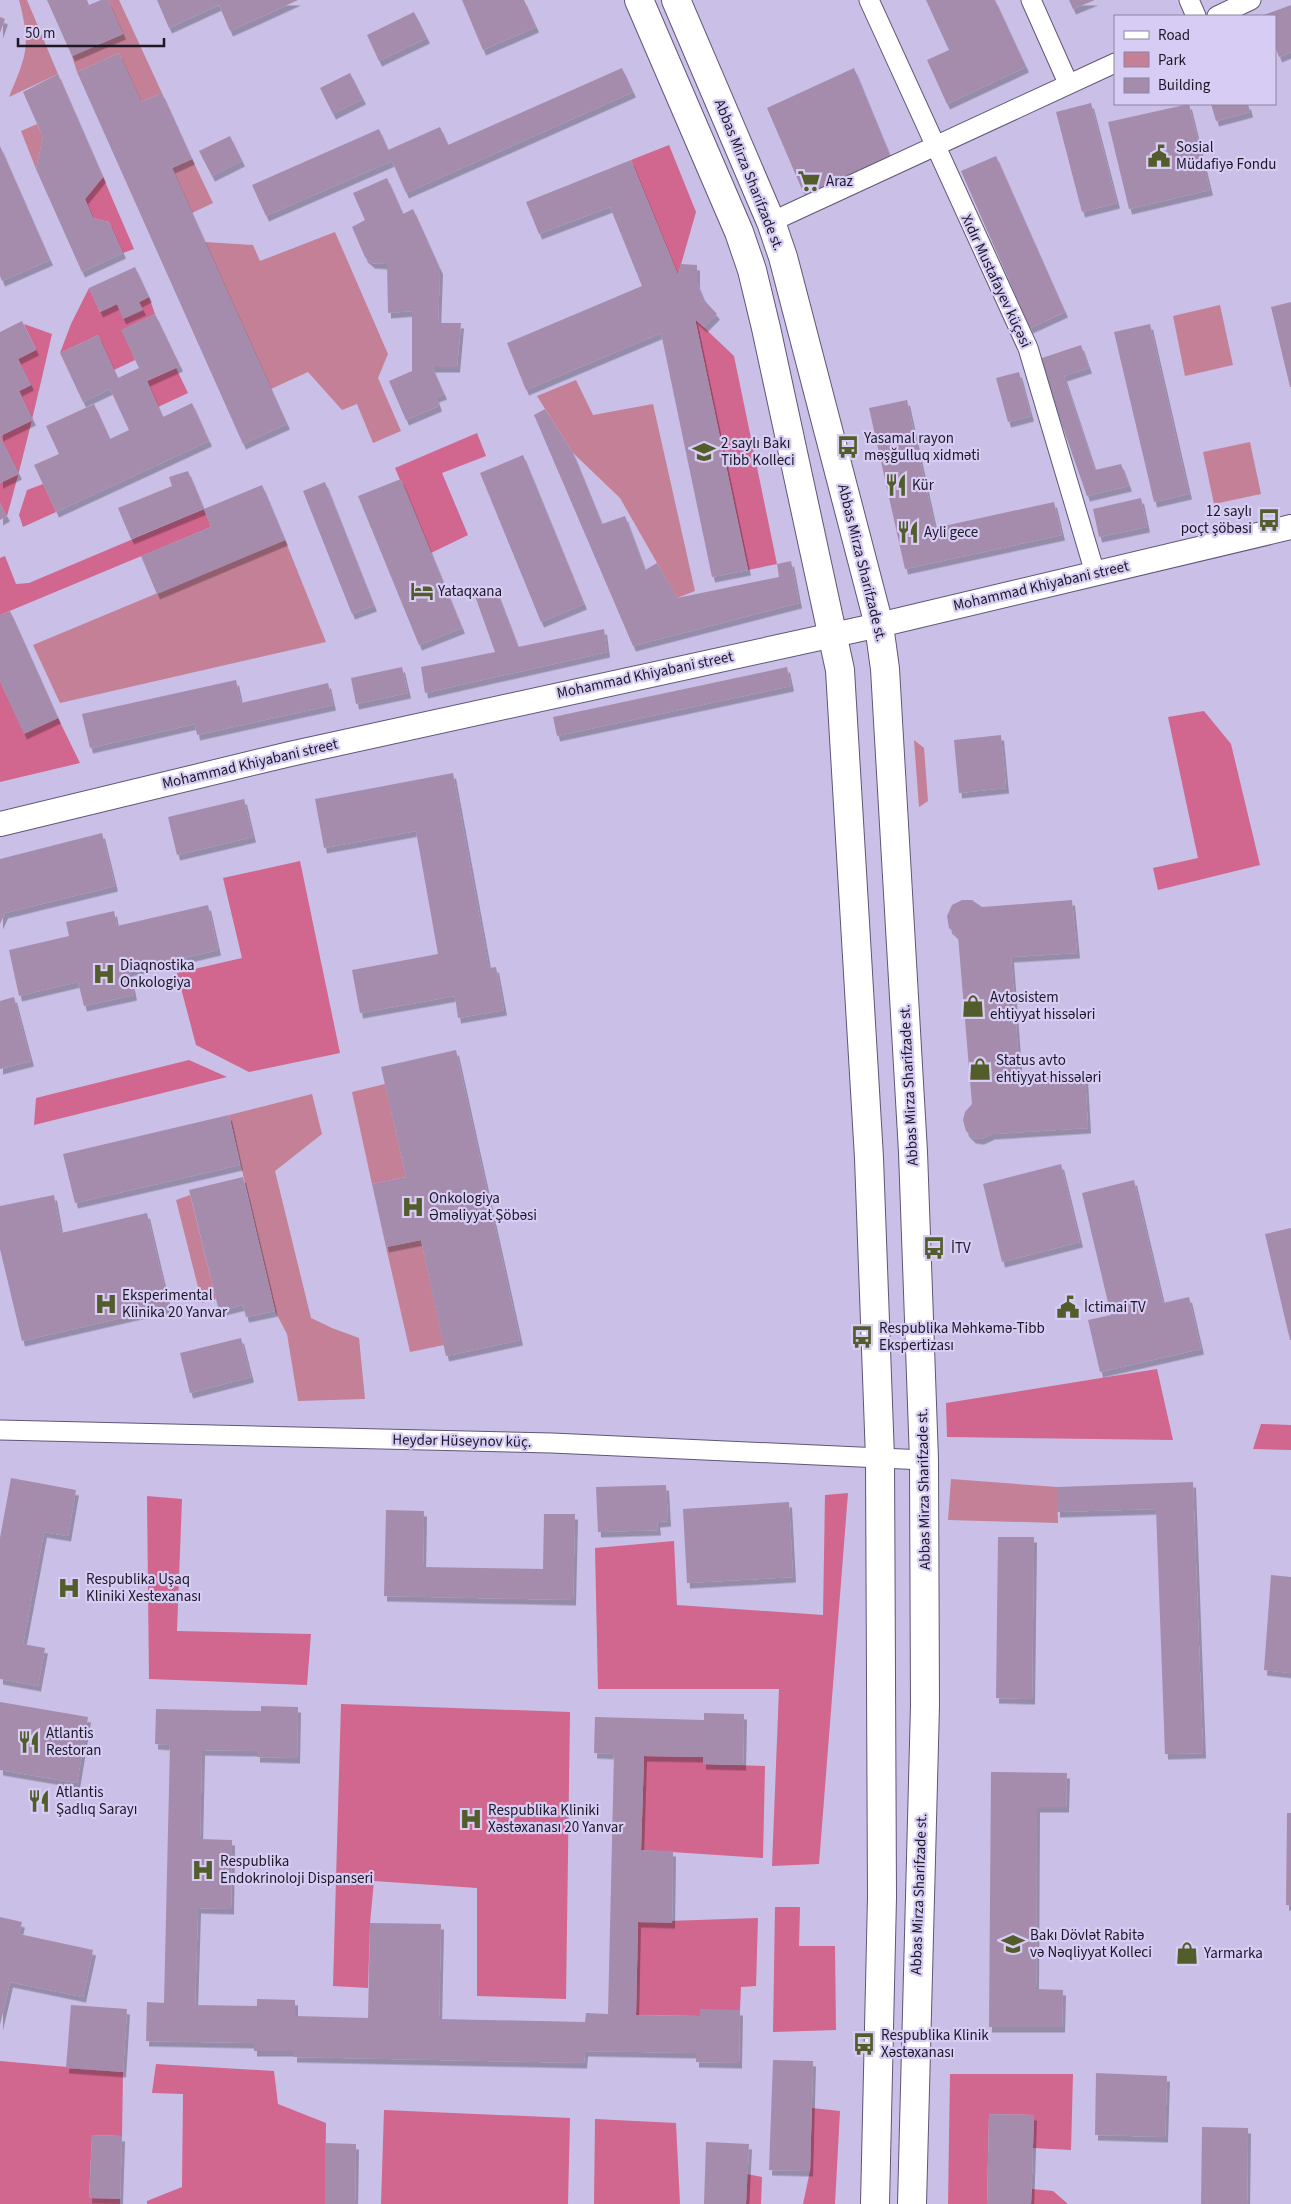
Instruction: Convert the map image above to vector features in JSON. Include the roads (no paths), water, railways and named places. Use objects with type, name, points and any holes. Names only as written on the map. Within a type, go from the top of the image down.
[{"type":"main road","name":"Abbas Mirza Sharifzade st.","points":[[639,0],[739,232],[752,270],[834,634],[840,670],[869,1158],[880,1458],[882,1897],[875,2204]]},
{"type":"main road","name":"Abbas Mirza Sharifzade st.","points":[[676,0],[771,222],[796,304],[879,625],[887,698],[913,1152],[924,1460],[925,1705],[914,2064],[912,2204]]},
{"type":"street","name":"Xıdır Mustafayev küçəsi","points":[[868,0],[934,148],[1028,348],[1095,573]]},
{"type":"street","points":[[1031,0],[1068,83]]},
{"type":"street","points":[[1189,0],[1196,15]]},
{"type":"street","points":[[1220,15],[1251,0]]},
{"type":"street","points":[[771,222],[934,148],[1068,83],[1114,63]]},
{"type":"street","name":"Mohammad Khiyabani street","points":[[0,824],[290,754],[879,625],[1291,527]]},
{"type":"street","name":"Heydər Hüseynov küç.","points":[[0,1430],[552,1443],[924,1460]]},
{"type":"place","name":"Sosial Müdafiyə Fondu","points":[[1159,156]]},
{"type":"place","name":"Araz","points":[[809,181]]},
{"type":"place","name":"Yasamal rayon məşğulluq xidməti","points":[[848,447]]},
{"type":"place","name":"2 saylı Bakı Tibb Kolleci","points":[[704,452]]},
{"type":"place","name":"Kür","points":[[896,485]]},
{"type":"place","name":"12 saylı poçt şöbəsi","points":[[1269,520]]},
{"type":"place","name":"Ayli gece","points":[[908,532]]},
{"type":"place","name":"Yataqxana","points":[[422,591]]},
{"type":"place","name":"Diaqnostika Onkologiya","points":[[104,974]]},
{"type":"place","name":"Avtosistem ehtiyyat hissələri","points":[[973,1006]]},
{"type":"place","name":"Status avto ehtiyyat hissələri","points":[[980,1069]]},
{"type":"place","name":"Onkologiya Əməliyyat Şöbəsi","points":[[413,1207]]},
{"type":"place","name":"İTV","points":[[934,1248]]},
{"type":"place","name":"Eksperimental Klinika 20 Yanvar","points":[[106,1304]]},
{"type":"place","name":"İctimai TV","points":[[1068,1307]]},
{"type":"place","name":"Respublika Məhkəmə-Tibb Ekspertizası","points":[[862,1337]]},
{"type":"place","name":"Respublika Uşaq Kliniki Xestexanası","points":[[69,1588]]},
{"type":"place","name":"Atlantis Restoran","points":[[29,1742]]},
{"type":"place","name":"Atlantis Şadlıq Sarayı","points":[[39,1801]]},
{"type":"place","name":"Respublika Kliniki Xəstəxanası 20 Yanvar","points":[[471,1819]]},
{"type":"place","name":"Respublika Endokrinoloji Dispanseri","points":[[203,1870]]},
{"type":"place","name":"Bakı Dövlət Rabitə və Nəqliyyat Kolleci","points":[[1013,1944]]},
{"type":"place","name":"Yarmarka","points":[[1187,1953]]},
{"type":"place","name":"Respublika Klinik Xəstəxanası","points":[[864,2044]]}]
